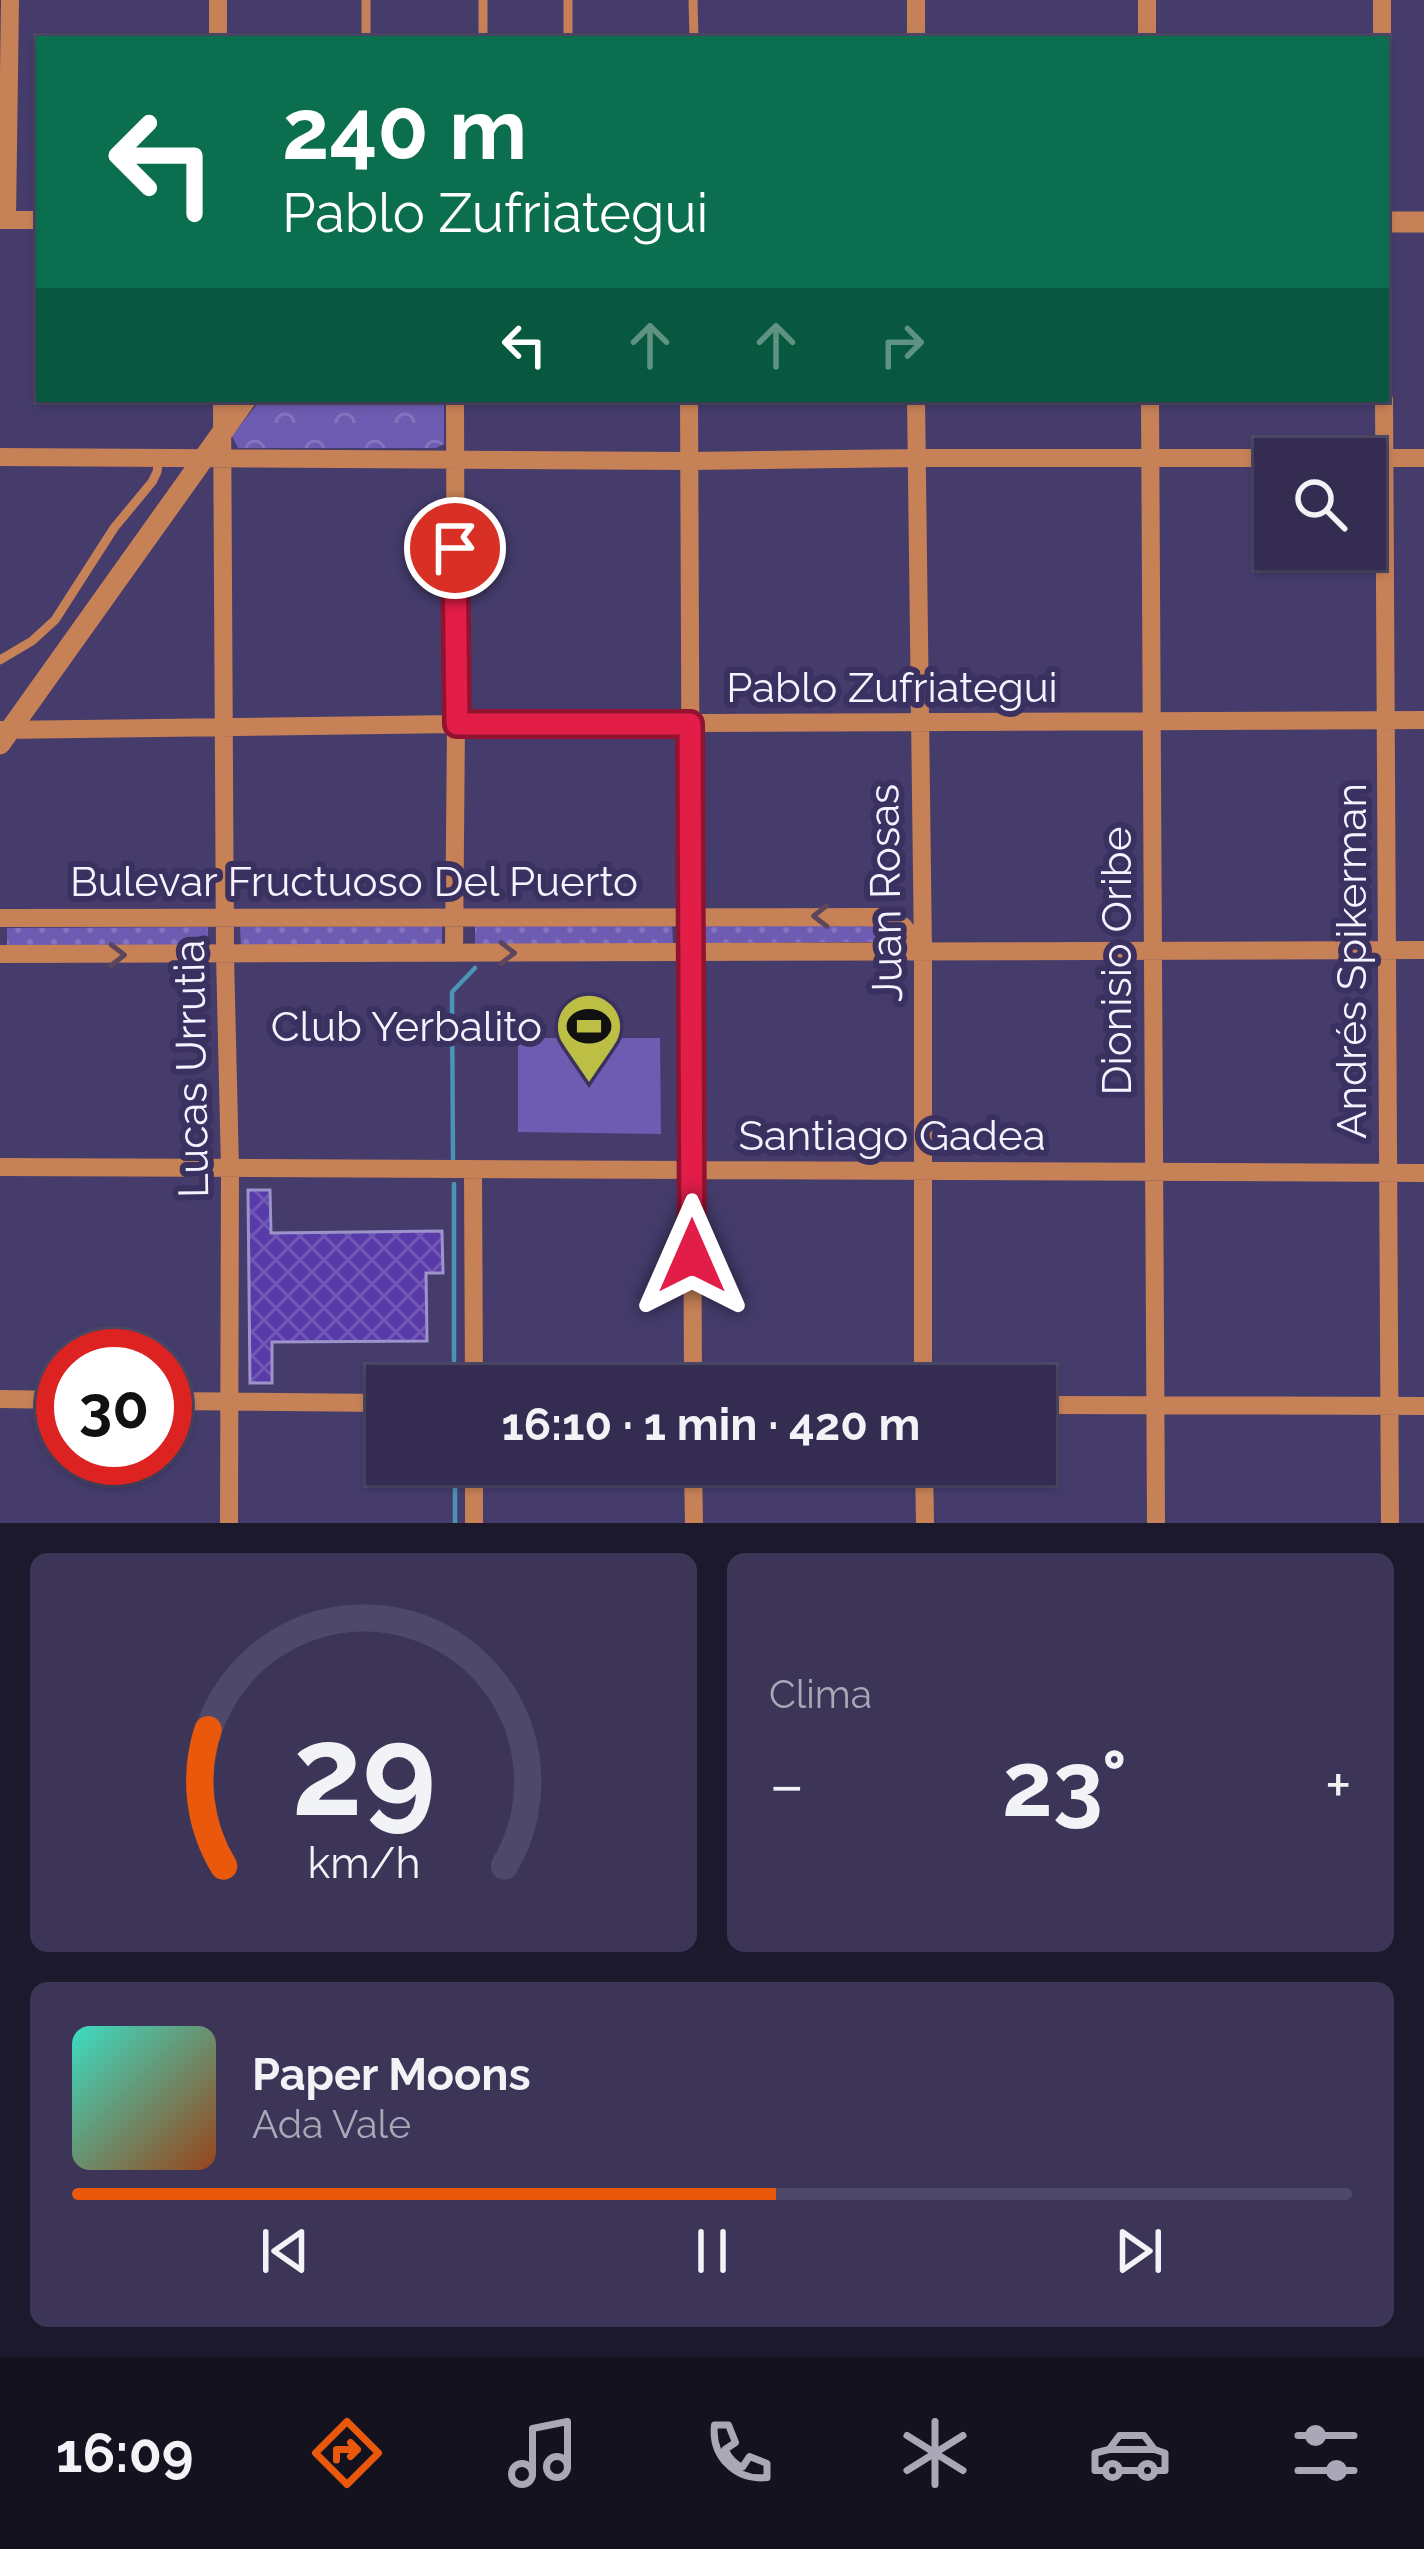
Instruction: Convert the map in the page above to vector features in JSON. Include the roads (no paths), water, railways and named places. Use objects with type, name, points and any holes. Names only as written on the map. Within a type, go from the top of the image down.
[{"type":"street","points":[[10,0],[3,220],[36,220]]},
{"type":"street","points":[[218,0],[218,36]]},
{"type":"street","points":[[916,0],[916,36]]},
{"type":"street","points":[[1147,0],[1147,36]]},
{"type":"street","points":[[1382,0],[1382,36]]},
{"type":"street","points":[[1389,222],[1424,222]]},
{"type":"street","points":[[4,735],[214,457],[222,432],[222,402]]},
{"type":"street","points":[[222,432],[244,402]]},
{"type":"street","points":[[454,402],[454,953]]},
{"type":"street","points":[[689,402],[692,1365]]},
{"type":"street","name":"Juan Rosas","points":[[916,402],[923,1365]]},
{"type":"street","name":"Dionisio Oribe","points":[[1150,402],[1156,1523]]},
{"type":"street","name":"Andrés Spikerman","points":[[1384,402],[1384,438]]},
{"type":"street","name":"Lucas Urrutia","points":[[214,457],[224,726],[229,1523]]},
{"type":"street","points":[[0,458],[1254,458]]},
{"type":"street","points":[[1386,458],[1424,458]]},
{"type":"street","name":"Andrés Spikerman","points":[[1385,570],[1390,1523]]},
{"type":"street","name":"Pablo Zufriategui","points":[[4,735],[224,726],[1424,720]]},
{"type":"street","name":"Bulevar Fructuoso Del Puerto","points":[[0,918],[878,916],[903,926],[923,952]]},
{"type":"street","points":[[923,952],[1424,950]]},
{"type":"street","name":"Bulevar Fructuoso Del Puerto","points":[[0,954],[923,952]]},
{"type":"street","name":"Santiago Gadea","points":[[0,1167],[1424,1173]]},
{"type":"street","points":[[473,1170],[474,1365]]},
{"type":"street","points":[[0,1400],[36,1400]]},
{"type":"street","points":[[192,1401],[366,1403]]},
{"type":"street","points":[[1056,1405],[1424,1406]]},
{"type":"street","points":[[474,1485],[474,1523]]},
{"type":"street","points":[[694,1485],[694,1523]]},
{"type":"street","points":[[924,1485],[925,1523]]},
{"type":"lane","points":[[366,0],[366,36]]},
{"type":"lane","points":[[483,0],[483,36]]},
{"type":"lane","points":[[568,0],[568,36]]},
{"type":"lane","points":[[693,0],[694,36]]},
{"type":"lane","points":[[0,660],[55,620],[114,528],[152,482],[159,457]]},
{"type":"waterway","points":[[453,1159],[452,992],[475,968]]},
{"type":"waterway","points":[[454,1184],[454,1365]]},
{"type":"waterway","points":[[455,1485],[455,1523]]},
{"type":"place","name":"Club Yerbalito","points":[[589,1085]]}]
